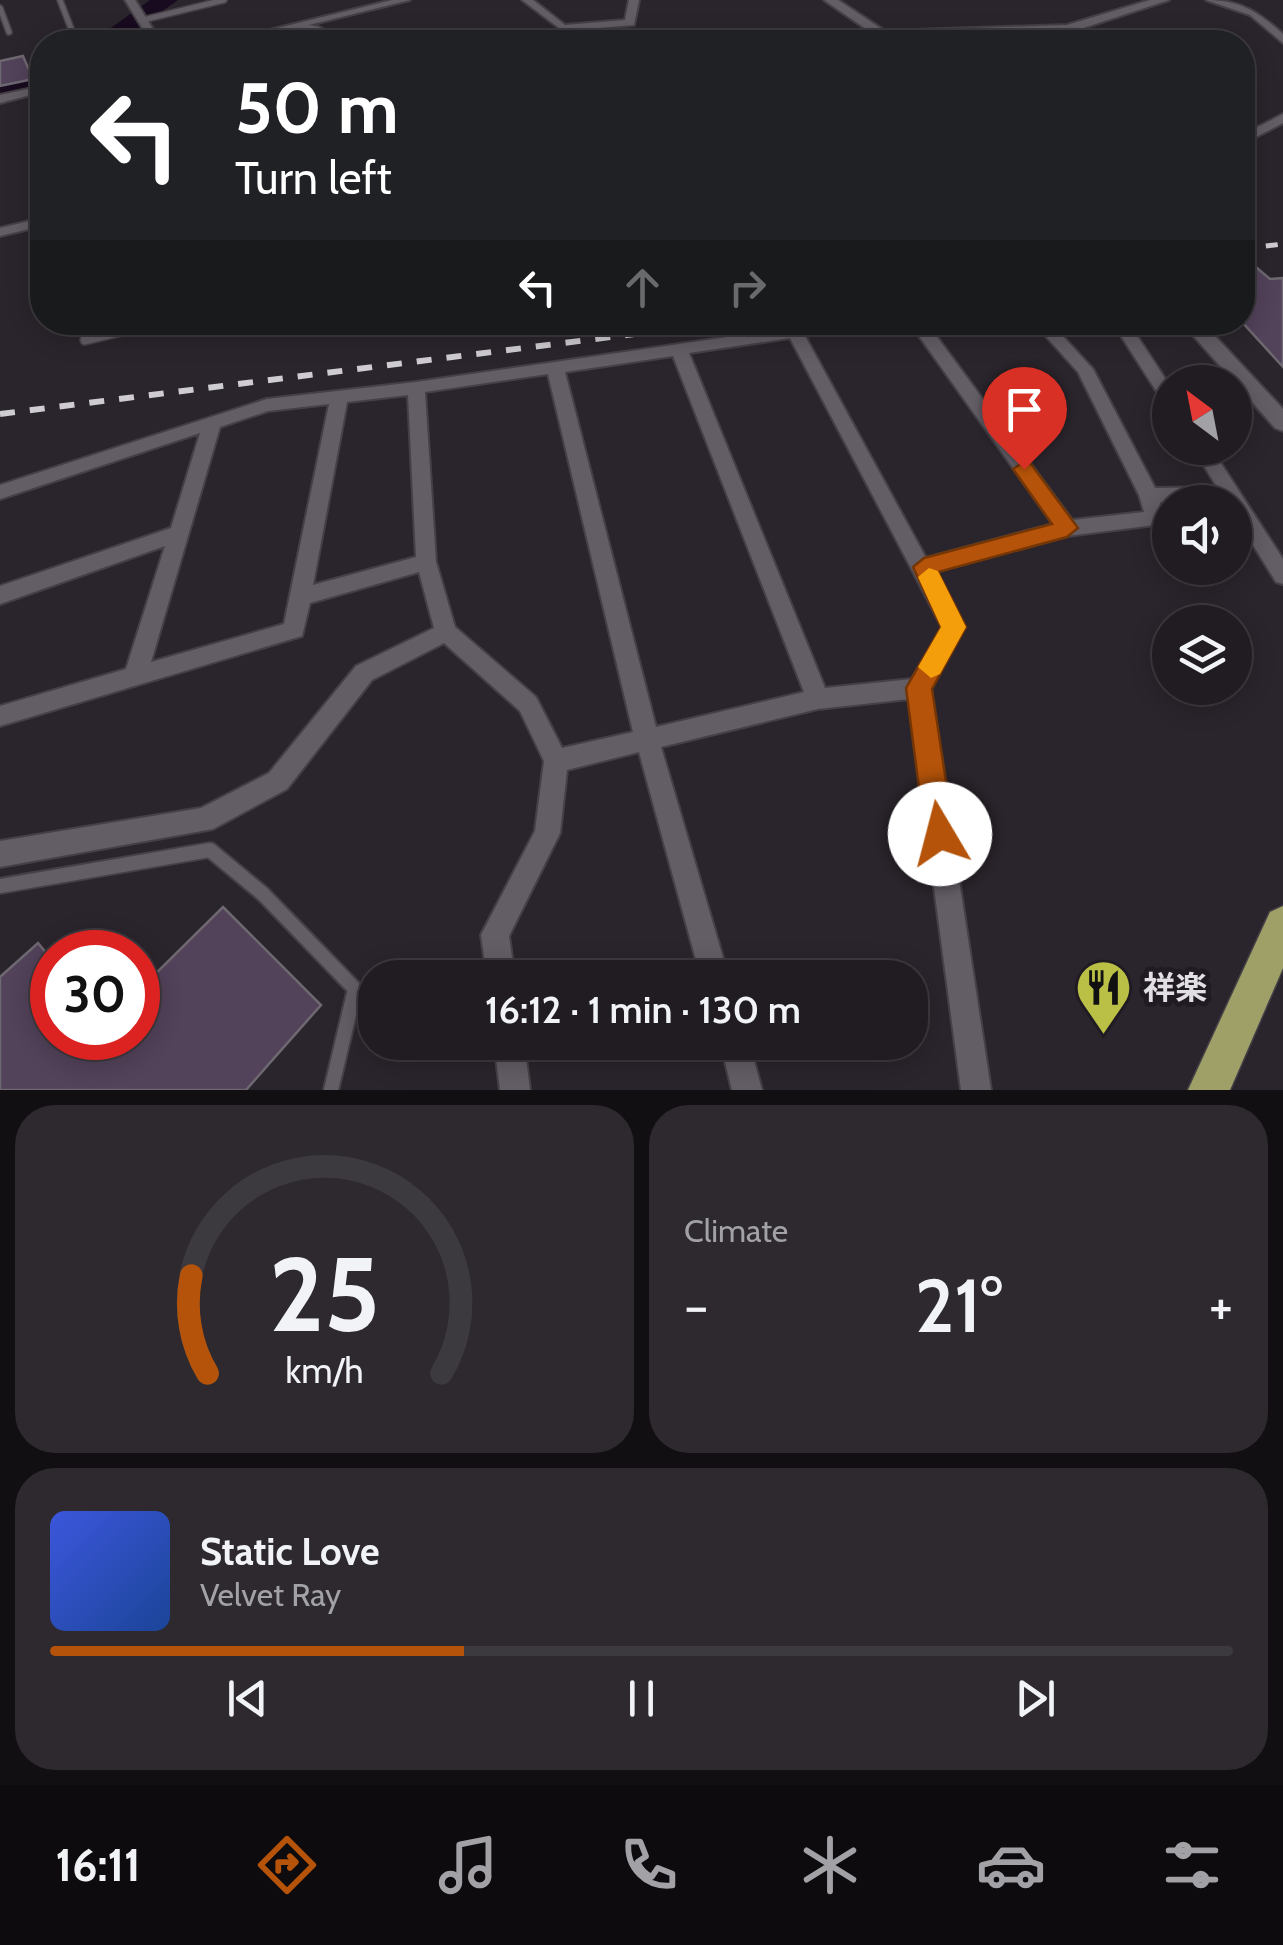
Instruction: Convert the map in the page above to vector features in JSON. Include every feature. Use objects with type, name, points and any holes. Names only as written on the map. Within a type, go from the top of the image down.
[{"type":"highway","points":[[1209,1090],[1283,925]]},
{"type":"street","points":[[130,0],[149,30]]},
{"type":"street","points":[[283,30],[404,0]]},
{"type":"street","points":[[527,0],[563,28],[600,28],[630,23],[634,0]]},
{"type":"street","points":[[830,0],[875,30]]},
{"type":"street","points":[[1029,30],[1068,28],[1163,0]]},
{"type":"street","points":[[1211,0],[1254,12],[1283,40]]},
{"type":"street","points":[[293,28],[317,30]]},
{"type":"street","points":[[0,99],[30,92]]},
{"type":"street","points":[[1255,133],[1283,118]]},
{"type":"street","points":[[0,232],[30,225]]},
{"type":"street","points":[[0,492],[266,405],[416,388],[780,335]]},
{"type":"street","points":[[796,335],[954,627],[918,688],[976,1090]]},
{"type":"street","points":[[926,335],[1067,528]]},
{"type":"street","points":[[924,567],[1067,528],[1154,518],[1149,495],[1085,369],[1053,335]]},
{"type":"street","points":[[1128,335],[1152,371]]},
{"type":"street","points":[[1203,335],[1283,423]]},
{"type":"street","points":[[679,349],[818,699]]},
{"type":"street","points":[[555,366],[647,739],[710,960]]},
{"type":"street","points":[[416,388],[426,562],[446,632],[528,704],[556,760],[548,833],[495,935],[498,960]]},
{"type":"street","points":[[0,716],[294,630],[339,397]]},
{"type":"street","points":[[135,677],[213,422]]},
{"type":"street","points":[[1252,526],[1283,576]]},
{"type":"street","points":[[0,595],[179,533]]},
{"type":"street","points":[[300,597],[426,562]]},
{"type":"street","points":[[0,854],[204,820],[278,781],[364,672],[446,632]]},
{"type":"street","points":[[556,760],[818,699],[918,688]]},
{"type":"street","points":[[511,1060],[514,1090]]},
{"type":"street","points":[[739,1060],[748,1090]]},
{"type":"lane","points":[[60,0],[72,30]]},
{"type":"lane","points":[[141,16],[223,2],[236,6]]},
{"type":"lane","points":[[0,8],[9,32]]},
{"type":"lane","points":[[85,340],[106,335]]},
{"type":"lane","points":[[0,886],[210,850],[263,894],[355,990],[331,1090]]},
{"type":"building","points":[[23,56],[30,80],[0,86],[0,61]]},
{"type":"building","points":[[1255,268],[1270,279],[1283,278],[1283,367],[1254,335]]},
{"type":"building","points":[[223,907],[321,1005],[246,1090],[0,1090],[0,977],[30,950],[30,1060],[160,1060],[160,969]]},
{"type":"waterway","points":[[121,30],[166,0]]},
{"type":"waterway","points":[[0,93],[30,84]]},
{"type":"railway","points":[[1255,247],[1283,244]]},
{"type":"railway","points":[[0,414],[627,335]]},
{"type":"slow traffic","points":[[929,577],[954,627],[931,667]]},
{"type":"place","name":"祥楽","points":[[1104,1036]]},
{"type":"route","points":[[940,834],[918,688],[954,627],[924,567],[1067,528],[1024,469]]}]
